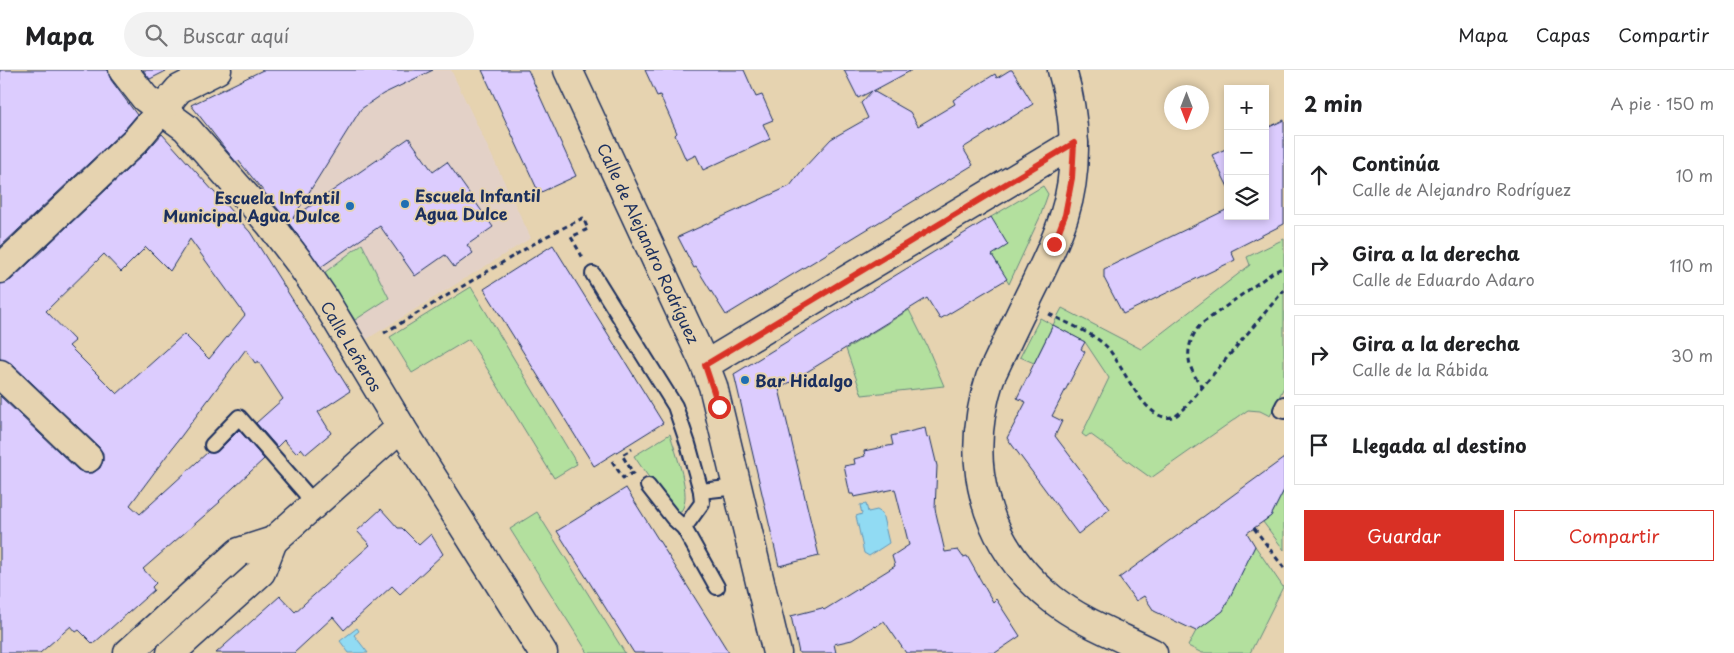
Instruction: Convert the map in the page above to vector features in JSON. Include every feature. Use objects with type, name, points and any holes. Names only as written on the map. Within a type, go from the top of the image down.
[{"type":"street","name":"Calle Leñeros","points":[[123,70],[145,98],[186,128],[270,224],[299,262],[323,297],[401,427],[543,653]]},
{"type":"street","points":[[0,270],[136,140],[179,88],[216,70]]},
{"type":"street","name":"Calle de Alejandro Rodríguez","points":[[568,70],[705,365],[719,407],[777,653]]},
{"type":"street","points":[[1062,70],[1069,94],[1074,143],[1072,178],[1065,215],[1054,244],[990,378],[983,397],[978,436],[980,476],[988,511],[997,533],[1015,562],[1027,576],[1052,599],[1069,611],[1153,653]]},
{"type":"street","points":[[705,365],[1074,143]]},
{"type":"street","points":[[0,374],[88,458]]},
{"type":"street","points":[[128,653],[239,552],[273,541],[401,427]]},
{"type":"street","points":[[171,653],[261,572],[273,541]]},
{"type":"lane","points":[[593,274],[675,406],[688,444],[701,491],[702,503],[684,528]]},
{"type":"lane","points":[[1284,404],[1281,410],[1284,411]]},
{"type":"lane","points":[[212,445],[239,417],[315,504]]},
{"type":"lane","points":[[648,486],[673,518],[684,528],[717,587]]},
{"type":"lane","points":[[701,491],[737,487]]},
{"type":"path","points":[[384,333],[547,236],[583,218],[588,229],[571,237]]},
{"type":"path","points":[[1203,386],[1191,369],[1188,357],[1189,345],[1193,334],[1200,325],[1272,273],[1284,267]]},
{"type":"path","points":[[1048,313],[1106,345],[1137,395],[1149,409],[1159,415],[1168,417],[1175,416],[1184,409],[1284,290]]},
{"type":"path","points":[[612,461],[623,478],[633,473],[622,454],[632,449]]},
{"type":"path","points":[[1254,528],[1284,568]]},
{"type":"shaded area","name":"Escuela Infantil Agua Dulce","points":[[433,70],[451,70],[531,238],[367,339],[320,267],[281,215],[307,194],[361,109],[383,94]]},
{"type":"green space","points":[[1043,186],[1048,194],[1040,217],[1009,284],[992,255],[991,217]]},
{"type":"green space","points":[[1284,239],[1284,387],[1270,416],[1260,411],[1248,410],[1151,478],[1090,434],[1086,437],[1082,434],[1109,378],[1085,342],[1053,325],[1062,308],[1141,349],[1250,265],[1247,257]]},
{"type":"green space","points":[[362,244],[389,298],[355,320],[324,273]]},
{"type":"green space","points":[[471,287],[577,464],[554,478],[469,339],[412,373],[390,337]]},
{"type":"green space","points":[[909,310],[944,386],[862,395],[846,349]]},
{"type":"green space","points":[[1040,318],[1053,325],[1034,363],[1020,357]]},
{"type":"green space","points":[[670,434],[684,485],[684,504],[681,511],[677,511],[665,498],[634,456]]},
{"type":"green space","points":[[1284,490],[1284,550],[1263,522],[1271,516]]},
{"type":"green space","points":[[537,512],[625,653],[588,653],[510,529]]},
{"type":"green space","points":[[1255,546],[1283,587],[1250,653],[1202,653],[1188,646],[1196,631],[1223,610]]},
{"type":"water","points":[[866,504],[868,512],[877,510],[882,513],[889,543],[869,556],[864,553],[856,516],[862,514],[860,505]]},
{"type":"water","points":[[357,628],[359,631],[354,635],[368,653],[349,653],[340,641]]},
{"type":"building","points":[[0,70],[108,70],[111,80],[137,115],[125,129],[0,247]]},
{"type":"building","points":[[143,70],[168,70],[150,79]]},
{"type":"building","points":[[263,70],[433,70],[383,94],[361,109],[293,218],[409,138],[433,172],[447,162],[493,227],[467,245],[473,253],[454,267],[445,255],[415,276],[380,226],[321,267],[282,214],[238,160],[236,162],[191,105]]},
{"type":"building","points":[[482,70],[528,70],[576,176],[539,193]]},
{"type":"building","points":[[645,70],[744,70],[756,97],[762,95],[773,120],[763,124],[770,139],[703,170],[696,155],[686,160],[675,135],[677,133],[660,95],[657,96]]},
{"type":"building","points":[[844,70],[912,70],[873,91],[910,112],[918,126],[955,104],[953,100],[995,74],[997,78],[1010,70],[1012,70],[1033,104],[963,148],[973,165],[726,315],[696,267],[694,268],[678,237],[790,186],[831,139],[868,118],[861,103],[872,91],[858,98]]},
{"type":"building","points":[[1284,120],[1284,224],[1231,251],[1235,260],[1123,314],[1104,278],[1104,269],[1224,211],[1224,220],[1269,220],[1269,127]]},
{"type":"building","points":[[162,134],[250,232],[350,391],[318,412],[331,433],[306,454],[301,448],[296,453],[284,440],[277,447],[256,423],[283,399],[258,361],[255,363],[246,349],[130,505],[140,514],[208,452],[214,453],[218,451],[239,430],[264,459],[220,502],[143,569],[156,583],[152,587],[154,590],[93,644],[79,630],[76,632],[71,626],[40,653],[0,653],[0,396],[78,470],[85,473],[93,473],[100,468],[103,461],[103,453],[11,363],[0,359],[0,284],[11,280],[147,151]],"holes":[[[190,239],[245,315],[209,359],[184,334],[117,394],[69,346],[75,341],[46,311],[104,254],[121,272],[146,247],[170,271]]]},
{"type":"building","points":[[1224,150],[1224,179],[1212,155]]},
{"type":"building","points":[[991,217],[1008,245],[992,255],[1007,279],[940,319],[927,298],[779,389],[819,556],[779,566],[734,374]]},
{"type":"building","points":[[553,245],[663,423],[594,466],[484,289]]},
{"type":"building","points":[[1053,325],[1085,342],[1081,349],[1085,352],[1052,416],[1062,421],[1055,436],[1110,509],[1078,534],[1007,438],[1026,402],[1017,398]]},
{"type":"building","points":[[925,428],[927,438],[930,437],[937,466],[935,509],[945,552],[958,550],[963,557],[967,556],[993,602],[996,599],[1020,636],[995,653],[906,653],[884,621],[852,640],[834,644],[836,653],[799,653],[791,616],[822,608],[824,610],[895,566],[892,556],[909,545],[895,489],[854,497],[853,494],[850,494],[844,466],[855,464],[854,459],[865,456],[864,451],[893,445],[891,436]]},
{"type":"building","points":[[1284,458],[1284,490],[1271,516],[1247,533],[1255,546],[1223,611],[1196,631],[1154,611],[1144,596],[1136,601],[1119,578]]},
{"type":"building","points":[[626,488],[729,653],[634,653],[557,531]]},
{"type":"building","points":[[381,509],[398,528],[402,528],[419,545],[431,534],[443,554],[400,594],[392,586],[344,630],[333,617],[294,653],[216,653],[280,596],[295,612],[370,545],[357,531]]},
{"type":"place","name":"Escuela Infantil Agua Dulce","points":[[405,204]]},
{"type":"place","name":"Escuela Infantil Municipal Agua Dulce","points":[[350,206]]},
{"type":"place","name":"Bar Hidalgo","points":[[745,380]]},
{"type":"route","points":[[719,407],[705,365],[1074,143],[1072,178],[1065,215],[1054,244]]}]
